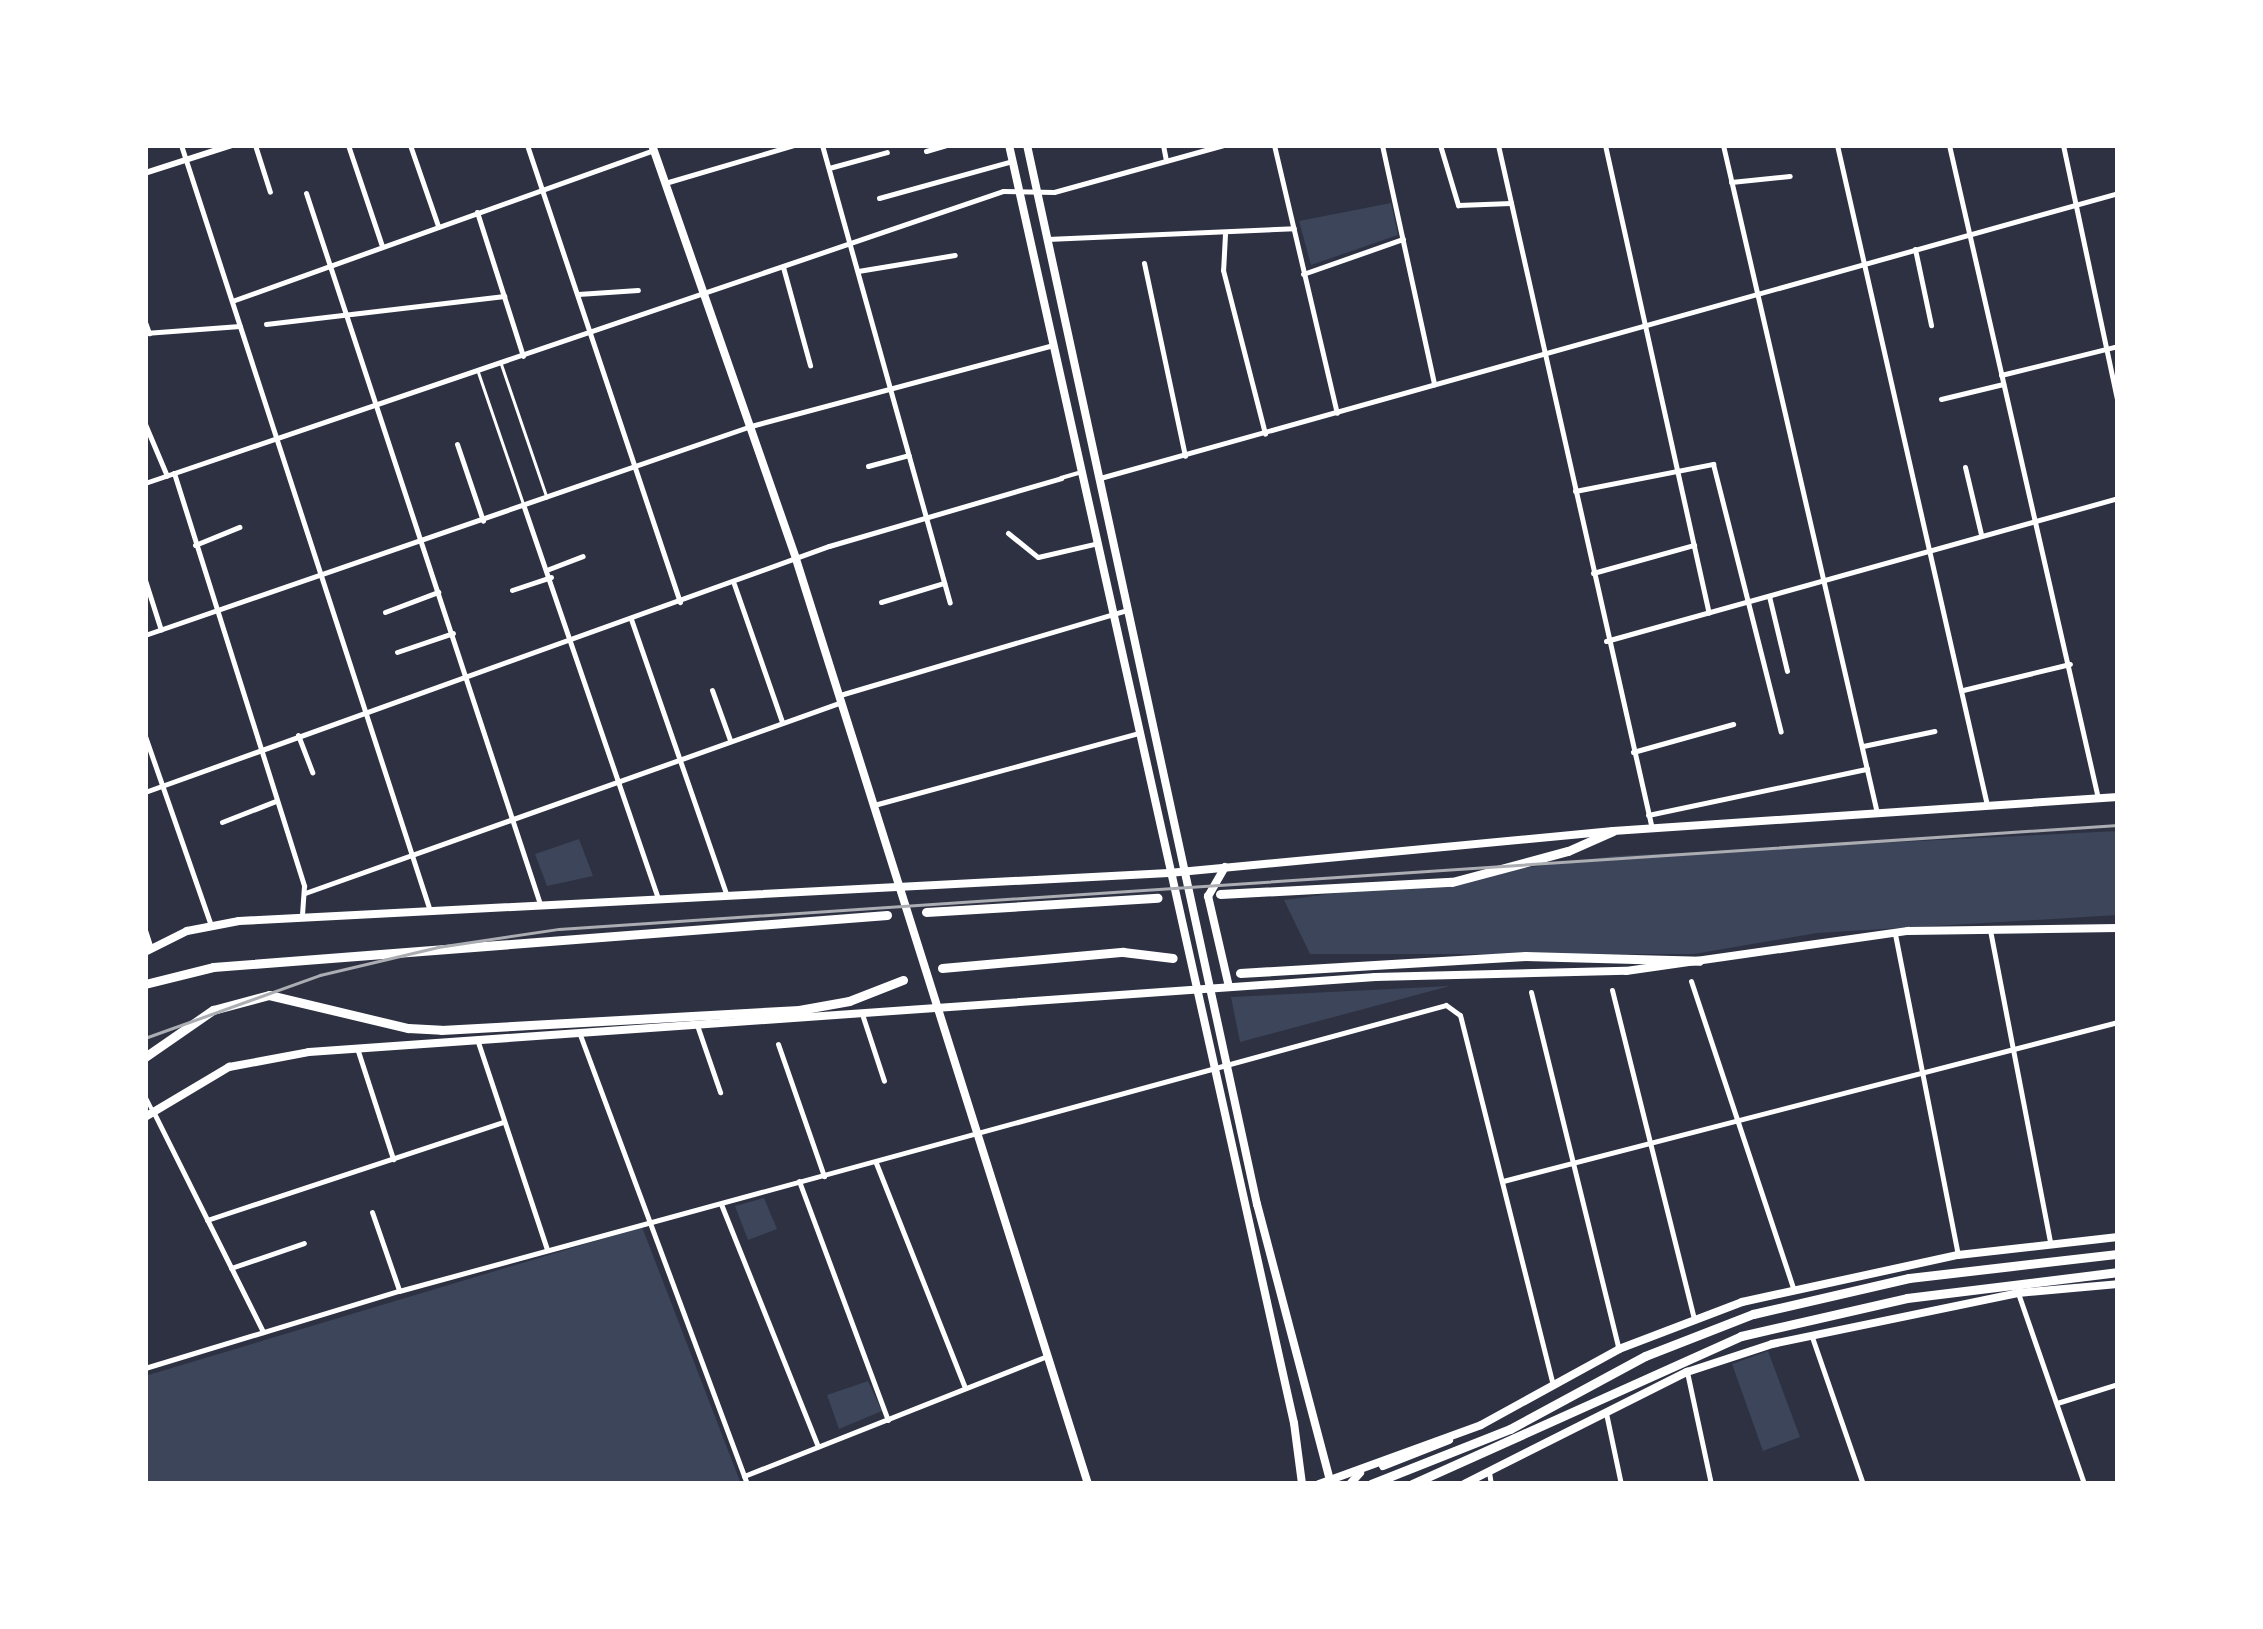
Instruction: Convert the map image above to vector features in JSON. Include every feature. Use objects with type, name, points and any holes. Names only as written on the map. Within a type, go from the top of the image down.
[{"type":"highway","points":[[1220,894],[1452,882],[1568,851],[1613,831]]},
{"type":"highway","points":[[926,912],[1158,898]]},
{"type":"highway","points":[[145,984],[213,967],[887,915]]},
{"type":"highway","points":[[942,968],[1123,952],[1173,958]]},
{"type":"highway","points":[[1240,972],[1525,956],[1699,961]]},
{"type":"highway","points":[[145,1057],[213,1010],[269,995],[408,1028],[441,1030],[799,1010],[849,1001],[903,980]]},
{"type":"highway","points":[[1370,1484],[1510,1429],[1644,1356],[1753,1314],[1909,1278],[2118,1254]]},
{"type":"highway","points":[[1412,1484],[1741,1336],[1922,1295],[2118,1272]]},
{"type":"main road","points":[[1009,145],[1040,304],[1246,1208],[1302,1484]]},
{"type":"main road","points":[[1027,145],[1257,1204],[1331,1482]]},
{"type":"main road","points":[[652,148],[796,559],[1088,1484]]},
{"type":"main road","points":[[1040,304],[1058,300]]},
{"type":"main road","points":[[1126,688],[1146,682]]},
{"type":"main road","points":[[148,950],[211,925],[726,894],[1169,874],[1613,831],[2118,797]]},
{"type":"main road","points":[[1226,867],[1212,880],[1208,904],[1229,988]]},
{"type":"main road","points":[[149,1114],[199,1081],[249,1061],[357,1048],[863,1017],[1210,988],[1607,972],[1895,933],[1990,926],[2118,928]]},
{"type":"main road","points":[[1246,1208],[1257,1204]]},
{"type":"main road","points":[[1350,1484],[1356,1474],[1457,1435],[1620,1349],[1694,1318],[1793,1288],[1958,1254],[2118,1237]]},
{"type":"main road","points":[[1464,1484],[1687,1372],[1811,1334],[2018,1292],[2118,1284]]},
{"type":"main road","points":[[1319,1484],[1457,1435]]},
{"type":"street","points":[[181,145],[430,910]]},
{"type":"street","points":[[145,173],[232,145]]},
{"type":"street","points":[[255,145],[270,192]]},
{"type":"street","points":[[348,145],[382,246]]},
{"type":"street","points":[[410,145],[438,226]]},
{"type":"street","points":[[527,145],[680,602]]},
{"type":"street","points":[[665,183],[794,145]]},
{"type":"street","points":[[822,145],[950,602]]},
{"type":"street","points":[[926,150],[947,145]]},
{"type":"street","points":[[1163,145],[1166,161]]},
{"type":"street","points":[[145,483],[1017,189],[1037,194],[1224,145]]},
{"type":"street","points":[[1274,145],[1337,413]]},
{"type":"street","points":[[1382,145],[1434,384]]},
{"type":"street","points":[[1440,145],[1450,187],[1463,208],[1511,203]]},
{"type":"street","points":[[1498,145],[1606,640],[1652,829]]},
{"type":"street","points":[[1604,145],[1710,613]]},
{"type":"street","points":[[1723,145],[1878,813]]},
{"type":"street","points":[[1837,145],[1987,805]]},
{"type":"street","points":[[1948,145],[2098,798]]},
{"type":"street","points":[[2062,145],[2118,402]]},
{"type":"street","points":[[232,301],[652,148]]},
{"type":"street","points":[[828,168],[888,152]]},
{"type":"street","points":[[880,198],[1012,161]]},
{"type":"street","points":[[1731,182],[1790,176]]},
{"type":"street","points":[[306,193],[468,675],[540,904]]},
{"type":"street","points":[[1099,478],[2118,193]]},
{"type":"street","points":[[478,212],[524,356]]},
{"type":"street","points":[[1046,239],[1294,228]]},
{"type":"street","points":[[1225,234],[1222,270],[1264,434]]},
{"type":"street","points":[[1304,274],[1404,239]]},
{"type":"street","points":[[1915,249],[1931,324]]},
{"type":"street","points":[[858,270],[956,255]]},
{"type":"street","points":[[1144,264],[1185,456]]},
{"type":"street","points":[[783,267],[810,365]]},
{"type":"street","points":[[578,294],[638,290]]},
{"type":"street","points":[[266,324],[504,296]]},
{"type":"street","points":[[145,322],[147,333],[240,326]]},
{"type":"street","points":[[145,634],[322,577],[750,426],[1050,346]]},
{"type":"street","points":[[2000,374],[2118,346]]},
{"type":"street","points":[[1941,399],[2003,384]]},
{"type":"street","points":[[145,424],[170,475],[217,612],[305,893],[302,918]]},
{"type":"street","points":[[456,444],[482,521]]},
{"type":"street","points":[[868,466],[909,456]]},
{"type":"street","points":[[1574,492],[1709,460],[1781,732]]},
{"type":"street","points":[[1965,467],[1981,534]]},
{"type":"street","points":[[145,792],[796,559],[926,516],[1078,473]]},
{"type":"street","points":[[1606,640],[2118,498]]},
{"type":"street","points":[[524,507],[658,898]]},
{"type":"street","points":[[194,545],[239,527]]},
{"type":"street","points":[[1008,534],[1038,557],[1094,544]]},
{"type":"street","points":[[1593,573],[1694,545]]},
{"type":"street","points":[[548,569],[583,556]]},
{"type":"street","points":[[512,590],[551,577]]},
{"type":"street","points":[[145,580],[161,630]]},
{"type":"street","points":[[881,602],[944,583]]},
{"type":"street","points":[[734,584],[782,722]]},
{"type":"street","points":[[384,612],[439,592]]},
{"type":"street","points":[[1769,596],[1787,671]]},
{"type":"street","points":[[305,893],[841,698],[1128,610]]},
{"type":"street","points":[[632,619],[682,756],[726,894]]},
{"type":"street","points":[[397,652],[453,633]]},
{"type":"street","points":[[1963,690],[2070,664]]},
{"type":"street","points":[[712,690],[730,740]]},
{"type":"street","points":[[1633,752],[1733,724]]},
{"type":"street","points":[[1862,746],[1934,731]]},
{"type":"street","points":[[874,806],[1136,734]]},
{"type":"street","points":[[145,736],[211,925]]},
{"type":"street","points":[[298,736],[312,772]]},
{"type":"street","points":[[1648,815],[1867,769]]},
{"type":"street","points":[[222,822],[276,801]]},
{"type":"street","points":[[1990,926],[2009,1049],[2050,1243]]},
{"type":"street","points":[[145,930],[148,950]]},
{"type":"street","points":[[1895,933],[1958,1254]]},
{"type":"street","points":[[1691,981],[1793,1288]]},
{"type":"street","points":[[1612,990],[1694,1318]]},
{"type":"street","points":[[1531,992],[1620,1349]]},
{"type":"street","points":[[145,1368],[399,1291],[650,1226],[799,1181],[976,1136],[1446,1005],[1460,1015],[1553,1385]]},
{"type":"street","points":[[863,1017],[884,1081]]},
{"type":"street","points":[[1502,1181],[2118,1022]]},
{"type":"street","points":[[698,1028],[720,1092]]},
{"type":"street","points":[[580,1032],[747,1484]]},
{"type":"street","points":[[476,1038],[547,1250]]},
{"type":"street","points":[[778,1044],[824,1176]]},
{"type":"street","points":[[357,1048],[393,1159]]},
{"type":"street","points":[[145,1096],[149,1114],[263,1333]]},
{"type":"street","points":[[207,1220],[504,1122]]},
{"type":"street","points":[[876,1162],[965,1388]]},
{"type":"street","points":[[799,1181],[888,1420]]},
{"type":"street","points":[[721,1204],[818,1446]]},
{"type":"street","points":[[372,1212],[399,1291]]},
{"type":"street","points":[[231,1268],[304,1242]]},
{"type":"street","points":[[2018,1292],[2084,1484]]},
{"type":"street","points":[[1811,1334],[1863,1484]]},
{"type":"street","points":[[744,1476],[1047,1356]]},
{"type":"street","points":[[1687,1372],[1711,1484]]},
{"type":"street","points":[[2057,1404],[2118,1384]]},
{"type":"street","points":[[1606,1412],[1621,1484]]},
{"type":"street","points":[[1489,1472],[1491,1484]]},
{"type":"lane","points":[[501,363],[548,498]]},
{"type":"lane","points":[[478,371],[524,507]]},
{"type":"shaded area","points":[[1391,203],[1398,235],[1311,265],[1299,221]]},
{"type":"shaded area","points":[[2118,831],[2118,915],[1817,933],[1694,954],[1310,954],[1284,900],[1615,856]]},
{"type":"shaded area","points":[[579,839],[593,876],[547,886],[535,854]]},
{"type":"shaded area","points":[[1450,986],[1240,1042],[1231,997]]},
{"type":"shaded area","points":[[764,1198],[777,1229],[748,1240],[735,1206]]},
{"type":"shaded area","points":[[642,1227],[741,1484],[145,1484],[145,1376]]},
{"type":"shaded area","points":[[1768,1351],[1800,1437],[1763,1451],[1732,1364]]},
{"type":"shaded area","points":[[868,1381],[882,1411],[839,1429],[827,1395]]},
{"type":"railway","points":[[145,1038],[320,975],[438,947],[559,929],[2118,825]]}]
